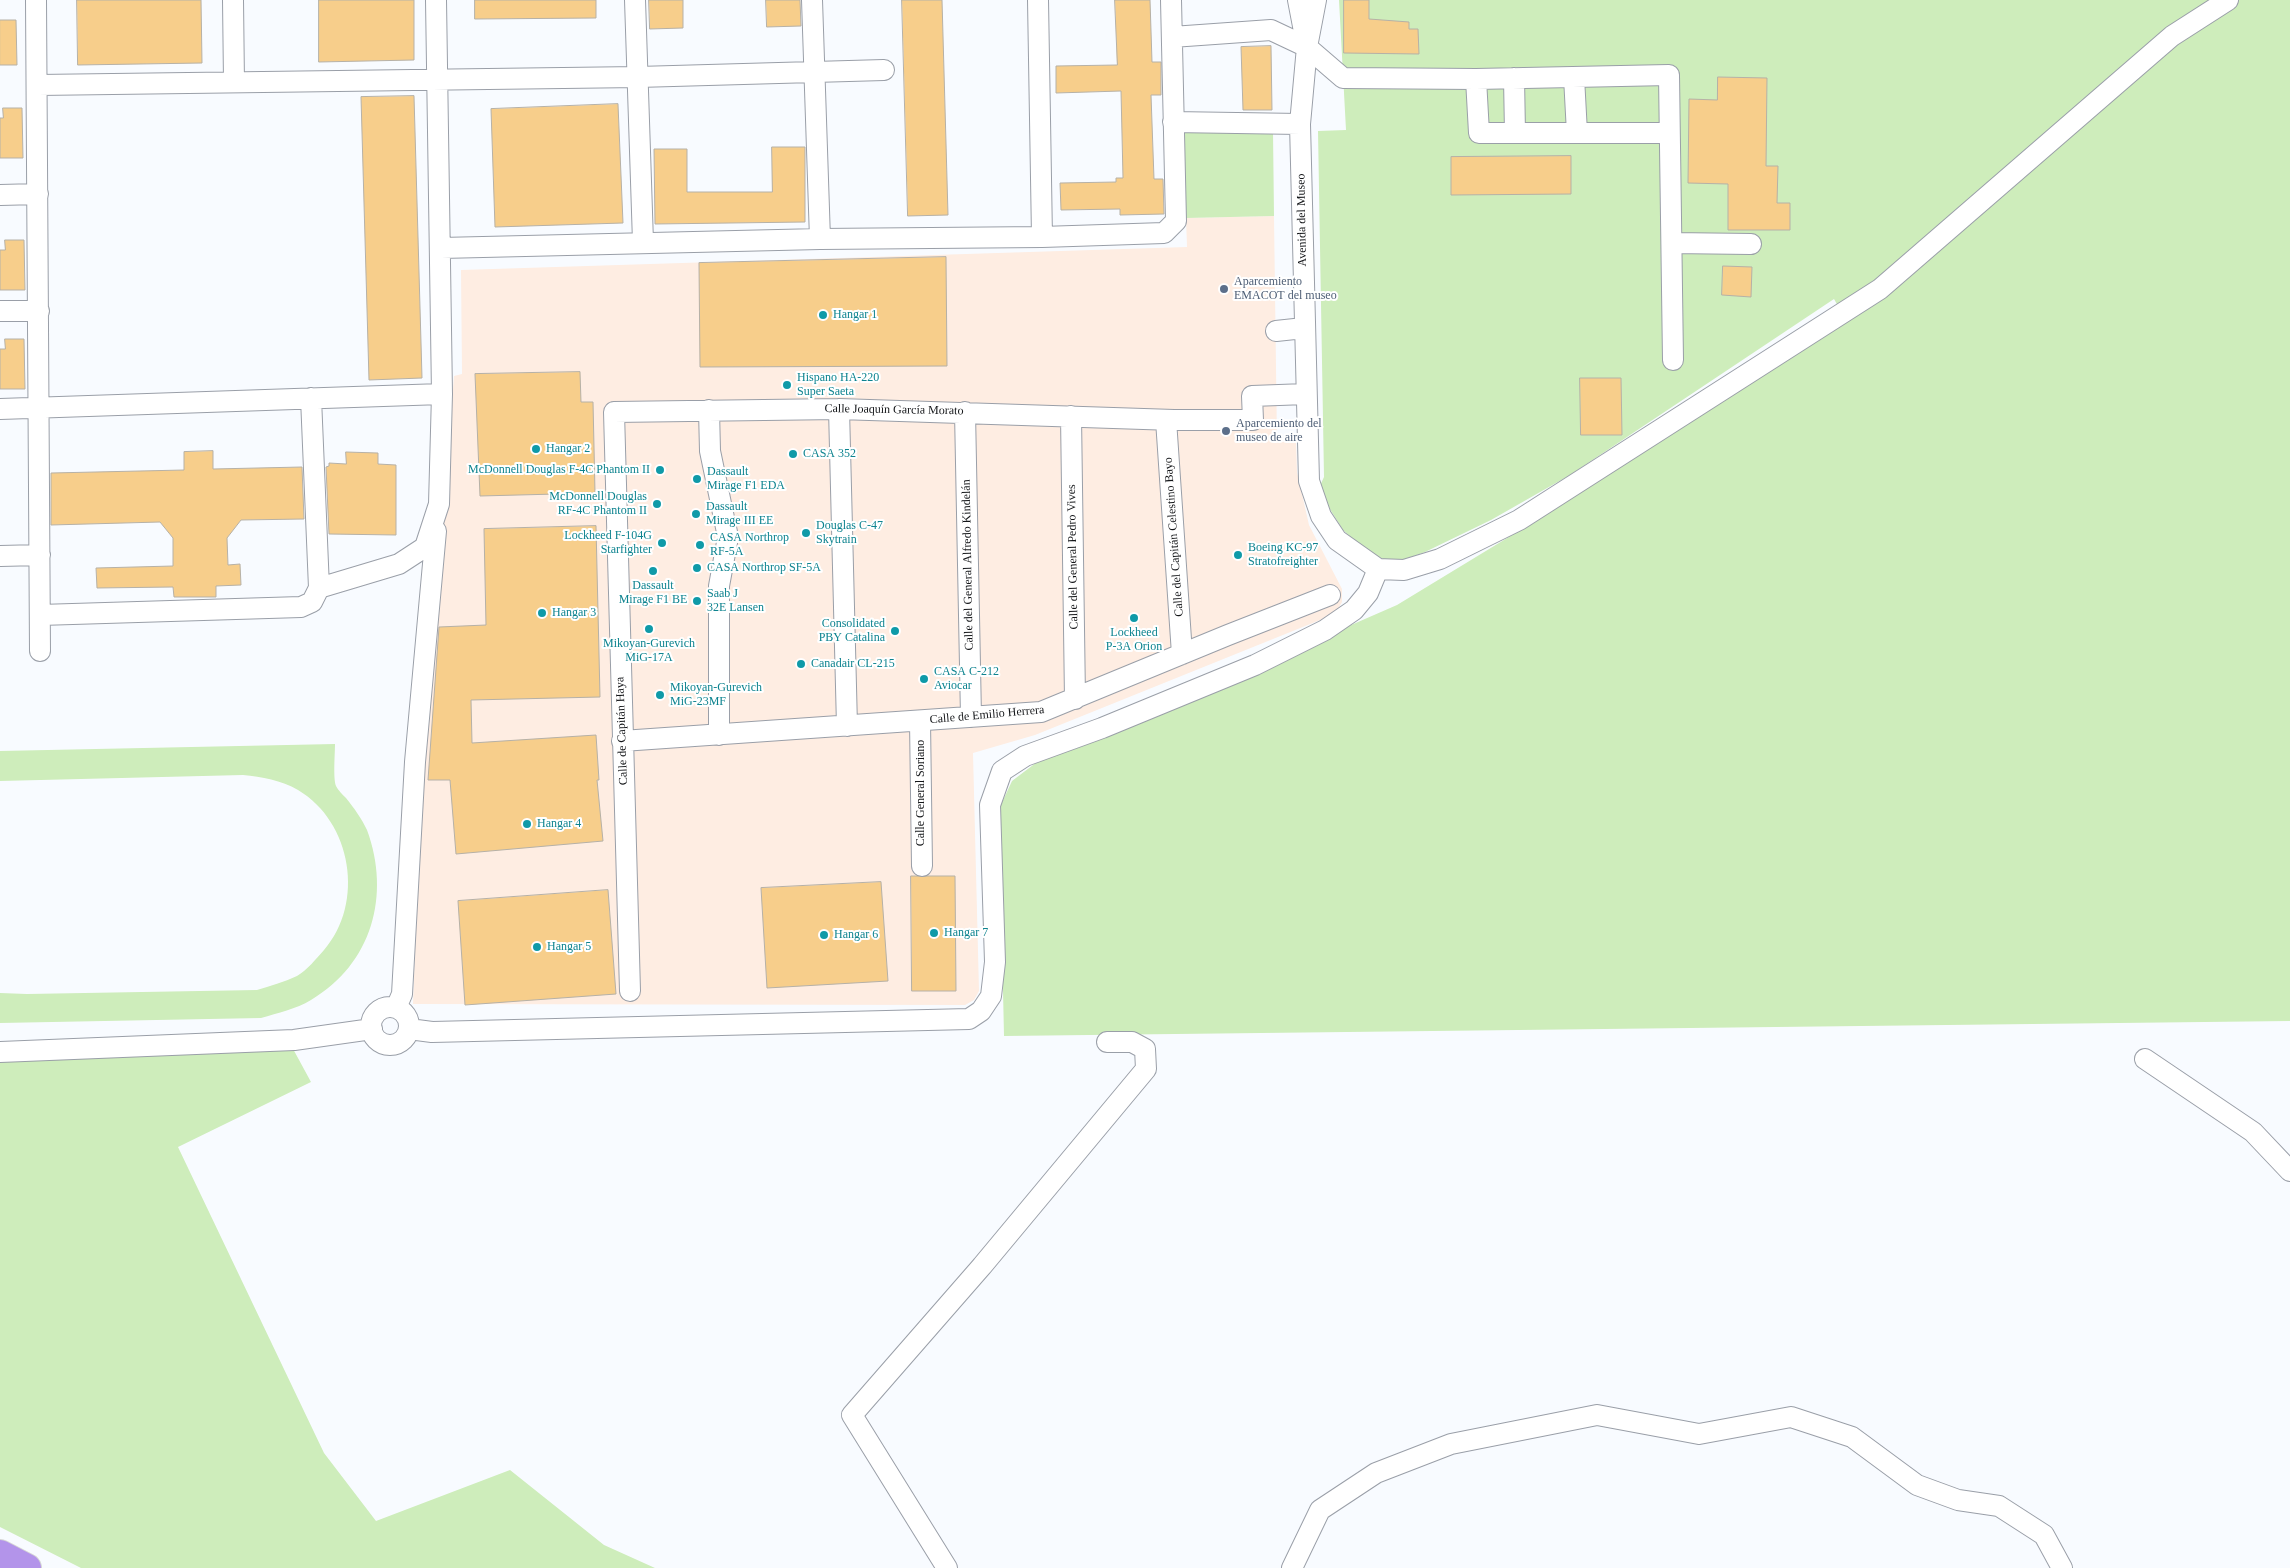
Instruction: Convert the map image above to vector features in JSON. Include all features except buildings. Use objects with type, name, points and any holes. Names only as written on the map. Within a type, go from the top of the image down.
[{"type":"highway","points":[[0,1554],[28,1568]]},
{"type":"street","points":[[36,0],[40,651]]},
{"type":"street","points":[[233,0],[234,82]]},
{"type":"street","points":[[396,1008],[402,994],[415,762],[439,504],[442,394],[436,0]]},
{"type":"street","points":[[636,0],[643,242]]},
{"type":"street","points":[[812,0],[820,239]]},
{"type":"street","points":[[1038,0],[1042,238]]},
{"type":"street","points":[[441,248],[820,239],[1042,238],[1164,233],[1176,221],[1171,0]]},
{"type":"street","name":"Avenida del Museo","points":[[1298,0],[1307,47],[1300,124],[1308,481],[1321,516],[1337,540],[1378,569]]},
{"type":"street","points":[[1307,47],[1316,0]]},
{"type":"street","points":[[409,1029],[432,1032],[969,1019],[981,1011],[991,996],[995,962],[990,805],[1002,771],[1025,756],[1102,728],[1255,666],[1325,630],[1354,610],[1368,593],[1378,569],[1404,570],[1440,559],[1519,520],[1880,290],[2172,36],[2228,0]]},
{"type":"street","points":[[1172,37],[1271,30],[1307,47],[1343,78],[1476,79],[1669,75],[1673,360]]},
{"type":"street","points":[[38,85],[638,77],[884,70]]},
{"type":"street","points":[[1574,77],[1577,133]]},
{"type":"street","points":[[1514,78],[1514,133]]},
{"type":"street","points":[[1476,79],[1479,133],[1669,133]]},
{"type":"street","points":[[1173,122],[1300,124]]},
{"type":"street","points":[[0,195],[38,194]]},
{"type":"street","points":[[1672,243],[1751,244]]},
{"type":"street","points":[[0,311],[39,310]]},
{"type":"street","points":[[1276,331],[1304,328]]},
{"type":"street","points":[[0,409],[442,394]]},
{"type":"street","name":"Calle Joaquín García Morato","points":[[614,412],[839,409],[1170,420],[1253,420],[1252,396],[1306,394]]},
{"type":"street","points":[[40,615],[301,607],[312,602],[319,588],[311,398]]},
{"type":"street","points":[[839,409],[847,726]]},
{"type":"street","points":[[709,410],[710,451],[728,537],[719,586],[719,734]]},
{"type":"street","name":"Calle de Capitán Haya","points":[[614,412],[630,991]]},
{"type":"street","name":"Calle del General Alfredo Kindelán","points":[[965,412],[971,717]]},
{"type":"street","name":"Calle del General Pedro Vives","points":[[1071,416],[1075,699]]},
{"type":"street","name":"Calle del Capitán Celestino Bayo","points":[[1170,420],[1182,654]]},
{"type":"street","points":[[319,588],[399,564],[425,547],[439,504]]},
{"type":"street","points":[[0,556],[40,555]]},
{"type":"street","name":"Calle de Emilio Herrera","points":[[622,741],[1041,712],[1330,595]]},
{"type":"street","name":"Calle General Soriano","points":[[920,721],[922,866]]},
{"type":"street","points":[[390,1007],[396,1008],[406,1016],[409,1029],[404,1039],[388,1044],[377,1039],[372,1029],[372,1023],[378,1012],[390,1007]]},
{"type":"street","points":[[0,1052],[294,1040],[372,1029]]},
{"type":"street","points":[[947,1568],[852,1415],[976,1273],[1146,1069],[1145,1049],[1132,1042],[1108,1042]]},
{"type":"street","points":[[2145,1060],[2253,1132],[2290,1170]]},
{"type":"street","points":[[1292,1568],[1320,1510],[1376,1473],[1451,1444],[1597,1415],[1699,1434],[1791,1417],[1852,1437],[1916,1485],[1958,1500],[1999,1506],[2044,1535],[2062,1568]]},
{"type":"shaded area","points":[[1274,216],[1277,442],[1296,441],[1297,472],[1309,525],[1342,589],[1342,602],[1335,614],[1035,735],[973,753],[979,991],[974,1000],[965,1005],[413,1004],[421,779],[454,376],[462,374],[461,270],[1187,247],[1186,218]]},
{"type":"green space","points":[[1339,0],[2290,0],[2290,1021],[1004,1036],[999,809],[1012,781],[1037,762],[1397,605],[1522,529],[1846,320],[1834,299],[1570,475],[1491,520],[1425,552],[1400,561],[1383,559],[1366,551],[1343,530],[1318,490],[1324,477],[1318,131],[1346,130]]},
{"type":"green space","points":[[1273,131],[1274,216],[1186,218],[1183,132]]},
{"type":"green space","points":[[335,744],[334,772],[336,786],[355,810],[367,830],[374,854],[377,879],[376,903],[371,926],[362,948],[349,967],[332,985],[305,1003],[261,1018],[0,1023],[0,993],[257,990],[287,980],[308,968],[337,931],[345,910],[348,887],[347,864],[341,842],[331,822],[316,804],[298,790],[278,781],[243,775],[0,781],[0,751]]},
{"type":"green space","points":[[292,1047],[311,1082],[178,1147],[324,1453],[376,1521],[510,1470],[604,1545],[655,1568],[81,1568],[0,1527],[0,1062]]},
{"type":"place","name":"Aparcemiento EMACOT del museo","points":[[1224,289]]},
{"type":"place","name":"Hangar 1","points":[[823,315]]},
{"type":"place","name":"Hispano HA-220 Super Saeta","points":[[787,385]]},
{"type":"place","name":"Aparcemiento del museo de aire","points":[[1226,431]]},
{"type":"place","name":"Hangar 2","points":[[536,449]]},
{"type":"place","name":"CASA 352","points":[[793,454]]},
{"type":"place","name":"McDonnell Douglas F-4C Phantom II","points":[[660,470]]},
{"type":"place","name":"Dassault Mirage F1 EDA","points":[[697,479]]},
{"type":"place","name":"McDonnell Douglas RF-4C Phantom II","points":[[657,504]]},
{"type":"place","name":"Dassault Mirage III EE","points":[[696,514]]},
{"type":"place","name":"Douglas C-47 Skytrain","points":[[806,533]]},
{"type":"place","name":"Lockheed F-104G Starfighter","points":[[662,543]]},
{"type":"place","name":"CASA Northrop RF-5A","points":[[700,545]]},
{"type":"place","name":"Boeing KC-97 Stratofreighter","points":[[1238,555]]},
{"type":"place","name":"CASA Northrop SF-5A","points":[[697,568]]},
{"type":"place","name":"Dassault Mirage F1 BE","points":[[653,571]]},
{"type":"place","name":"Saab J 32E Lansen","points":[[697,601]]},
{"type":"place","name":"Hangar 3","points":[[542,613]]},
{"type":"place","name":"Lockheed P-3A Orion","points":[[1134,618]]},
{"type":"place","name":"Mikoyan-Gurevich MiG-17A","points":[[649,629]]},
{"type":"place","name":"Consolidated PBY Catalina","points":[[895,631]]},
{"type":"place","name":"Canadair CL-215","points":[[801,664]]},
{"type":"place","name":"CASA C-212 Aviocar","points":[[924,679]]},
{"type":"place","name":"Mikoyan-Gurevich MiG-23MF","points":[[660,695]]},
{"type":"place","name":"Hangar 4","points":[[527,824]]},
{"type":"place","name":"Hangar 7","points":[[934,933]]},
{"type":"place","name":"Hangar 6","points":[[824,935]]},
{"type":"place","name":"Hangar 5","points":[[537,947]]}]
